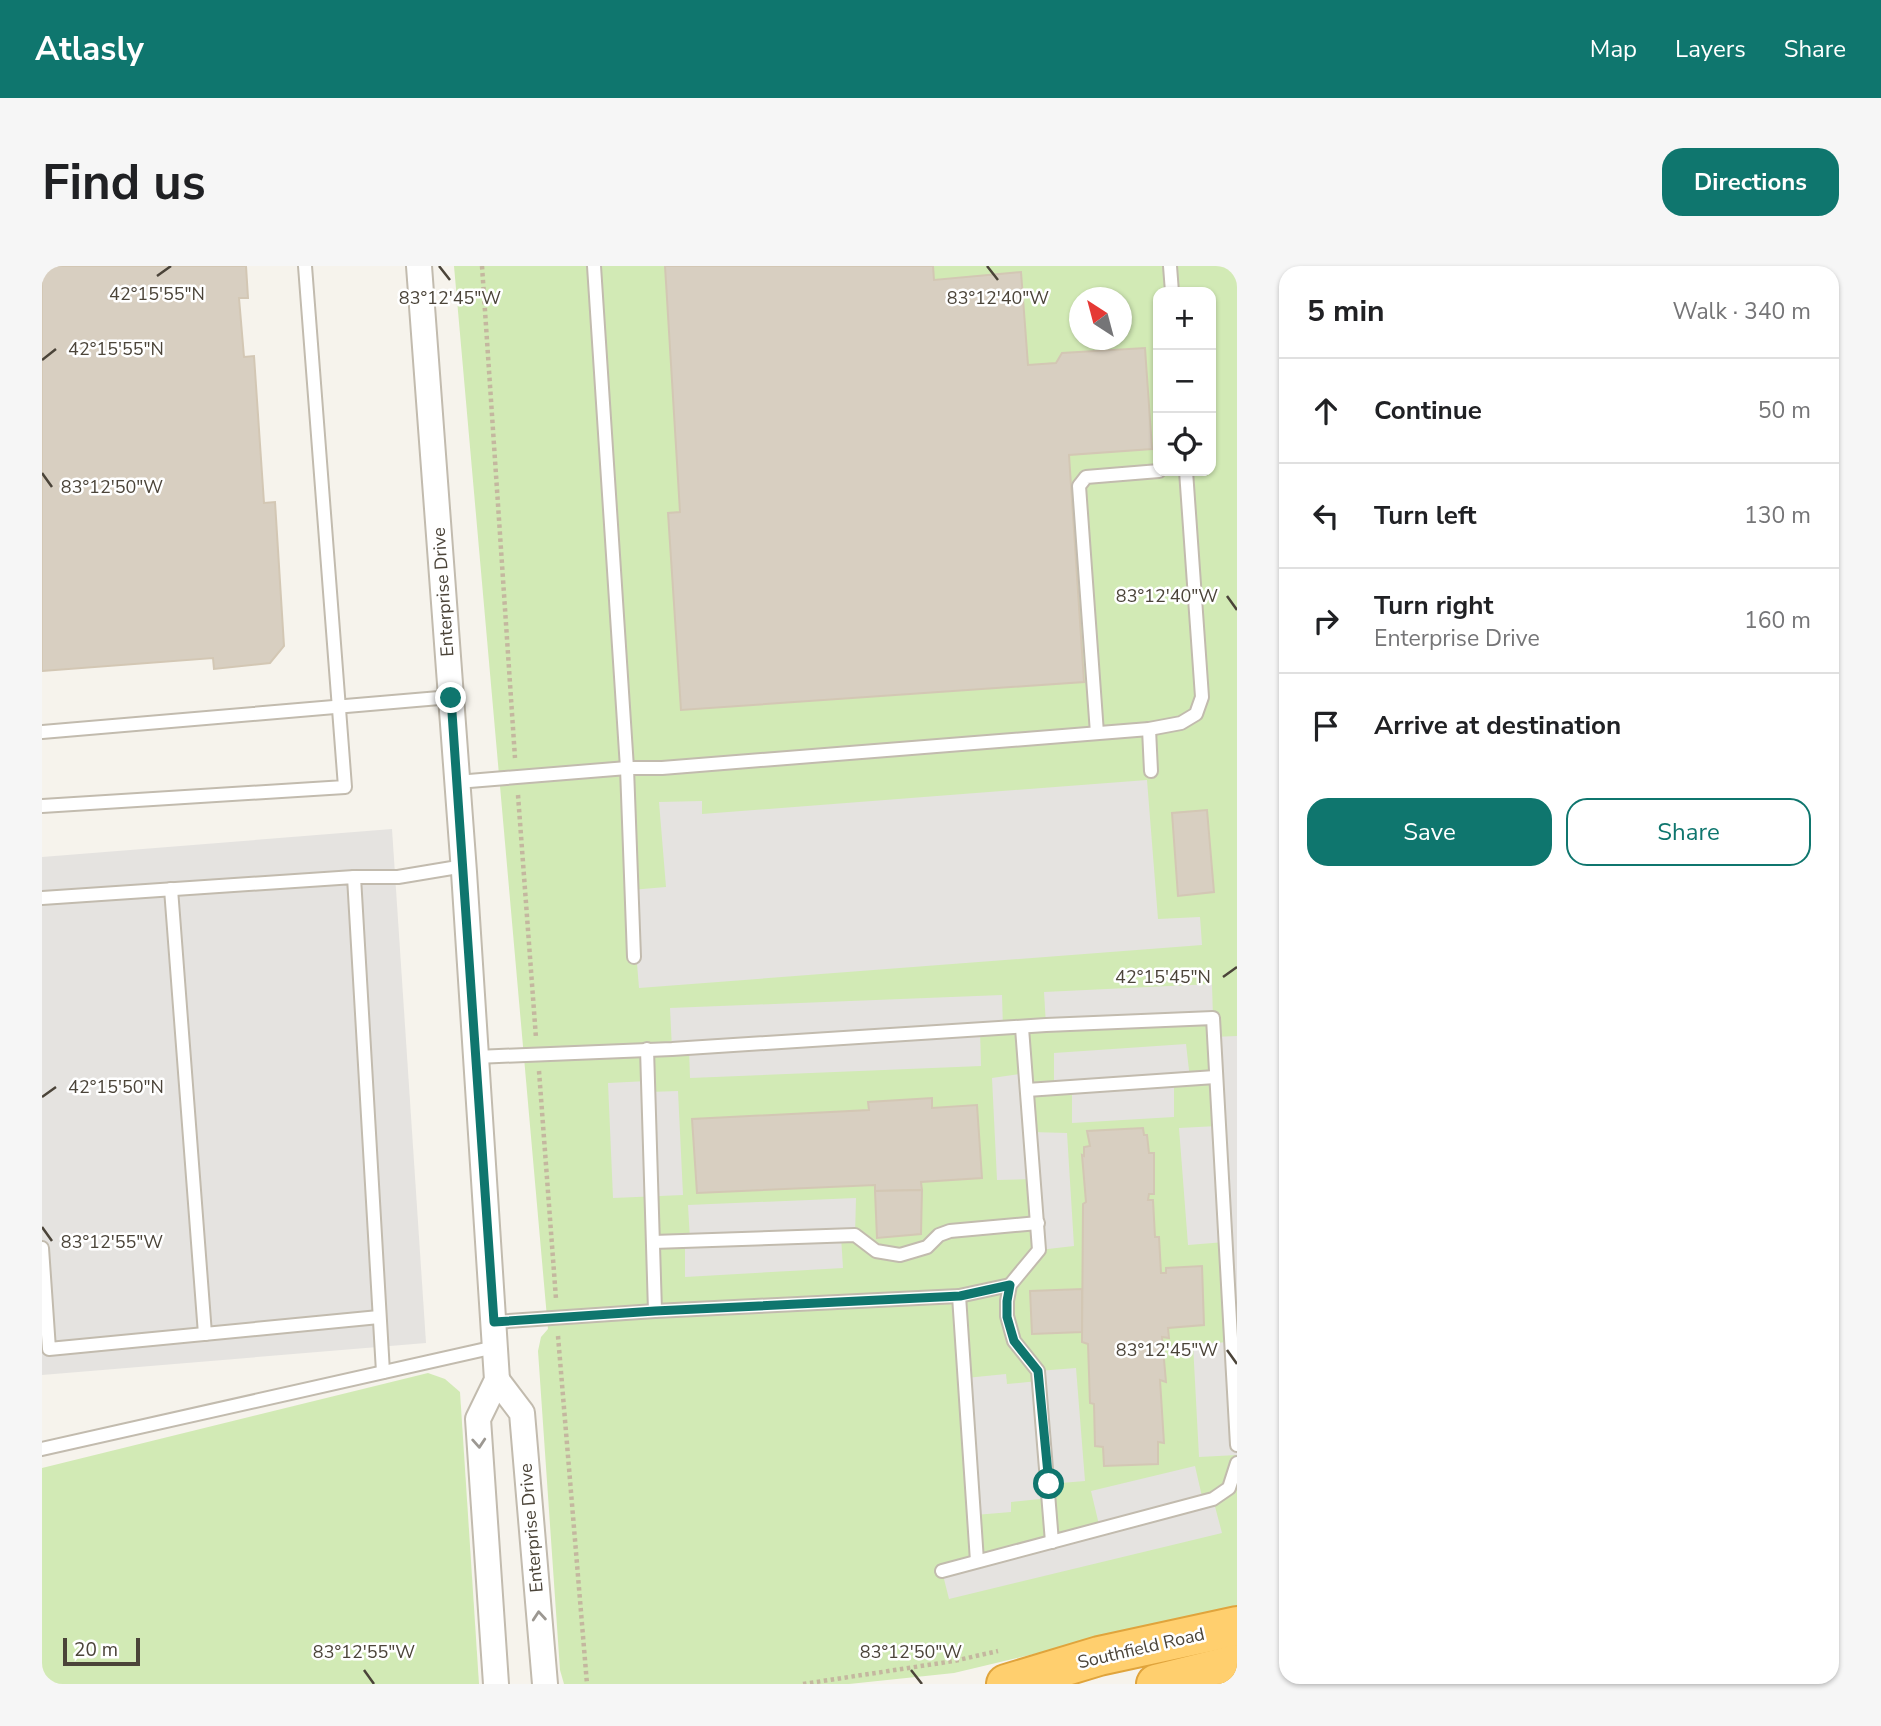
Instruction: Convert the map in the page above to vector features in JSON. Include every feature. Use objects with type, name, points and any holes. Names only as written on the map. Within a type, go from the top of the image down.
[{"type":"highway","name":"Southfield Road","points":[[1007,1666],[1099,1656],[1237,1626]]},
{"type":"highway","points":[[1156,1684],[1237,1664]]},
{"type":"street","name":"Enterprise Drive","points":[[419,266],[464,866],[497,1380],[478,1419],[496,1684]]},
{"type":"street","name":"Enterprise Drive","points":[[497,1380],[522,1413],[545,1684]]},
{"type":"lane","points":[[42,806],[345,786],[305,266]]},
{"type":"lane","points":[[594,266],[627,768],[634,957]]},
{"type":"lane","points":[[1170,266],[1172,287]]},
{"type":"lane","points":[[1097,733],[1079,486],[1086,477],[1153,471]]},
{"type":"lane","points":[[457,782],[1149,729],[1181,723],[1196,715],[1202,698],[1186,476]]},
{"type":"lane","points":[[42,732],[451,698]]},
{"type":"lane","points":[[1149,729],[1151,771]]},
{"type":"lane","points":[[42,898],[354,877],[398,877],[464,866]]},
{"type":"lane","points":[[354,877],[383,1372]]},
{"type":"lane","points":[[171,889],[205,1334]]},
{"type":"lane","points":[[476,1057],[1213,1018],[1237,1445]]},
{"type":"lane","points":[[1022,1028],[1039,1250],[1010,1285],[1007,1317],[1014,1341],[1038,1371],[1052,1542]]},
{"type":"lane","points":[[647,1049],[655,1311]]},
{"type":"lane","points":[[1027,1090],[1215,1077]]},
{"type":"lane","points":[[653,1242],[855,1235],[876,1251],[900,1255],[927,1247],[939,1235],[950,1231],[1038,1223]]},
{"type":"lane","points":[[42,1248],[45,1333],[49,1349],[379,1317]]},
{"type":"lane","points":[[42,1449],[383,1372],[494,1335],[655,1311],[960,1296],[1010,1285]]},
{"type":"lane","points":[[960,1296],[977,1562]]},
{"type":"lane","points":[[942,1571],[1213,1499],[1229,1488],[1237,1463]]},
{"type":"path","points":[[557,1328],[587,1684]]},
{"type":"path","points":[[803,1684],[954,1661],[1007,1666]]},
{"type":"green space","points":[[454,266],[1237,266],[1237,1606],[954,1673],[849,1684],[564,1684],[560,1670],[538,1351],[541,1337],[548,1329]]},
{"type":"green space","points":[[428,1373],[445,1379],[460,1392],[479,1684],[42,1684],[42,1468]]},
{"type":"shaded area","points":[[1147,780],[1158,919],[1200,917],[1202,945],[639,988],[631,890],[666,887],[659,802],[702,801],[702,814]]},
{"type":"shaded area","points":[[392,829],[426,1343],[42,1375],[42,857]]},
{"type":"shaded area","points":[[1212,984],[1213,1018],[1046,1025],[1044,992]]},
{"type":"shaded area","points":[[1002,995],[1003,1029],[980,1030],[981,1066],[690,1078],[689,1048],[672,1049],[670,1008]]},
{"type":"shaded area","points":[[1237,1036],[1237,1455],[1199,1457],[1193,1344],[1231,1342],[1225,1242],[1188,1245],[1179,1128],[1218,1126],[1213,1037]]},
{"type":"shaded area","points":[[1186,1044],[1190,1079],[1174,1079],[1174,1117],[1072,1123],[1072,1087],[1054,1088],[1054,1053]]},
{"type":"shaded area","points":[[1026,1073],[1031,1132],[1067,1133],[1074,1246],[1039,1250],[1034,1179],[997,1180],[992,1078]]},
{"type":"shaded area","points":[[648,1081],[649,1092],[678,1091],[683,1195],[613,1198],[608,1083]]},
{"type":"shaded area","points":[[856,1198],[855,1235],[841,1236],[843,1268],[685,1277],[685,1241],[690,1240],[688,1205]]},
{"type":"shaded area","points":[[1076,1368],[1085,1481],[1049,1484],[1050,1498],[1011,1502],[1011,1512],[975,1515],[966,1378],[1006,1374],[1007,1384],[1038,1381],[1038,1371]]},
{"type":"shaded area","points":[[1195,1466],[1203,1501],[1213,1499],[1222,1533],[949,1599],[942,1571],[1100,1529],[1091,1491]]},
{"type":"building","points":[[42,266],[246,266],[248,298],[239,298],[244,357],[254,356],[264,503],[275,502],[284,646],[270,663],[214,669],[213,658],[42,671]]},
{"type":"building","points":[[665,266],[933,266],[934,280],[1021,272],[1028,365],[1056,363],[1062,353],[1145,348],[1152,449],[1069,455],[1084,682],[681,710],[668,513],[680,512]]},
{"type":"building","points":[[1207,810],[1214,892],[1178,896],[1172,813]]},
{"type":"building","points":[[932,1098],[932,1108],[977,1105],[982,1178],[921,1182],[922,1190],[875,1191],[875,1185],[697,1193],[692,1119],[869,1110],[868,1102]]},
{"type":"building","points":[[1143,1128],[1144,1135],[1147,1135],[1149,1153],[1154,1153],[1154,1194],[1149,1194],[1148,1200],[1153,1200],[1161,1273],[1166,1273],[1166,1268],[1202,1266],[1204,1325],[1168,1328],[1169,1338],[1162,1337],[1166,1382],[1160,1380],[1164,1443],[1158,1442],[1158,1464],[1104,1466],[1103,1447],[1095,1446],[1088,1344],[1082,1342],[1083,1204],[1086,1202],[1082,1155],[1084,1156],[1084,1147],[1090,1146],[1087,1131]]},
{"type":"building","points":[[922,1190],[921,1234],[877,1238],[875,1191]]},
{"type":"building","points":[[1082,1289],[1082,1332],[1032,1334],[1030,1291]]},
{"type":"route","points":[[451,698],[494,1322],[960,1296],[1010,1285],[1007,1317],[1014,1341],[1038,1371],[1049,1484]]}]
